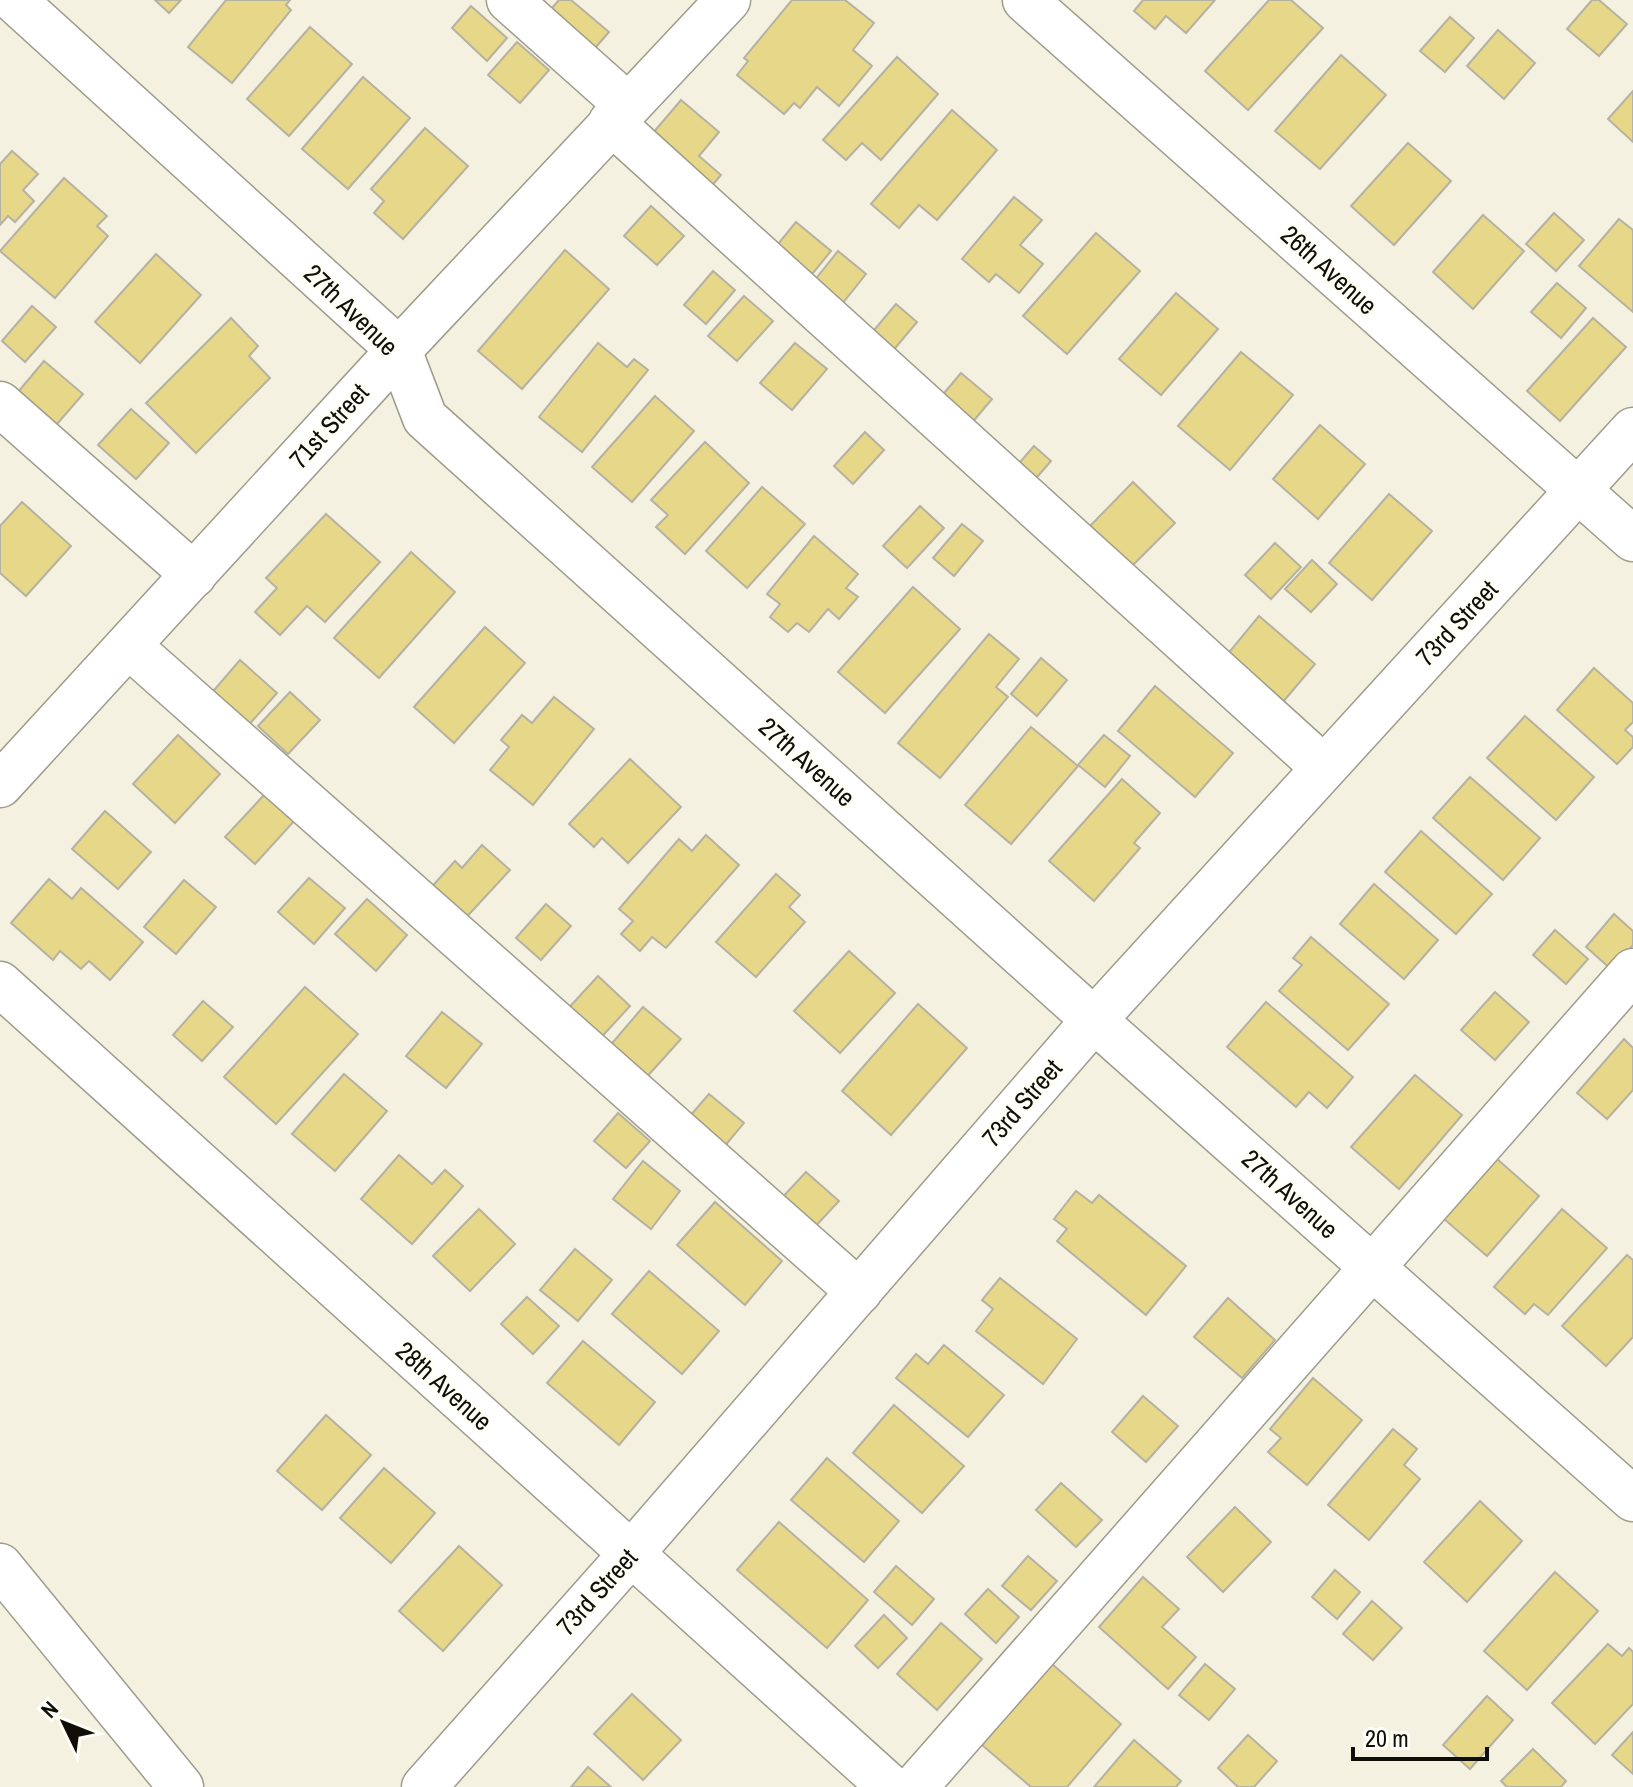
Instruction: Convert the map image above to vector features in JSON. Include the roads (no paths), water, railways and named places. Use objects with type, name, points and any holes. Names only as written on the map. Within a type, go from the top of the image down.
[{"type":"street","name":"27th Avenue","points":[[14,0],[399,350],[425,418],[1094,1020],[1633,1499]]},
{"type":"street","points":[[509,0],[619,113],[1324,768]]},
{"type":"street","name":"71st Street","points":[[0,785],[399,350],[728,0]]},
{"type":"street","name":"26th Avenue","points":[[1025,0],[1633,539]]},
{"type":"street","points":[[0,404],[194,575]]},
{"type":"street","name":"73rd Street","points":[[424,1787],[630,1555],[1094,1020],[1633,430]]},
{"type":"street","points":[[129,646],[859,1292]]},
{"type":"street","points":[[915,1787],[1633,971]]},
{"type":"street","name":"28th Avenue","points":[[0,984],[890,1787]]},
{"type":"street","points":[[0,1566],[181,1787]]}]
